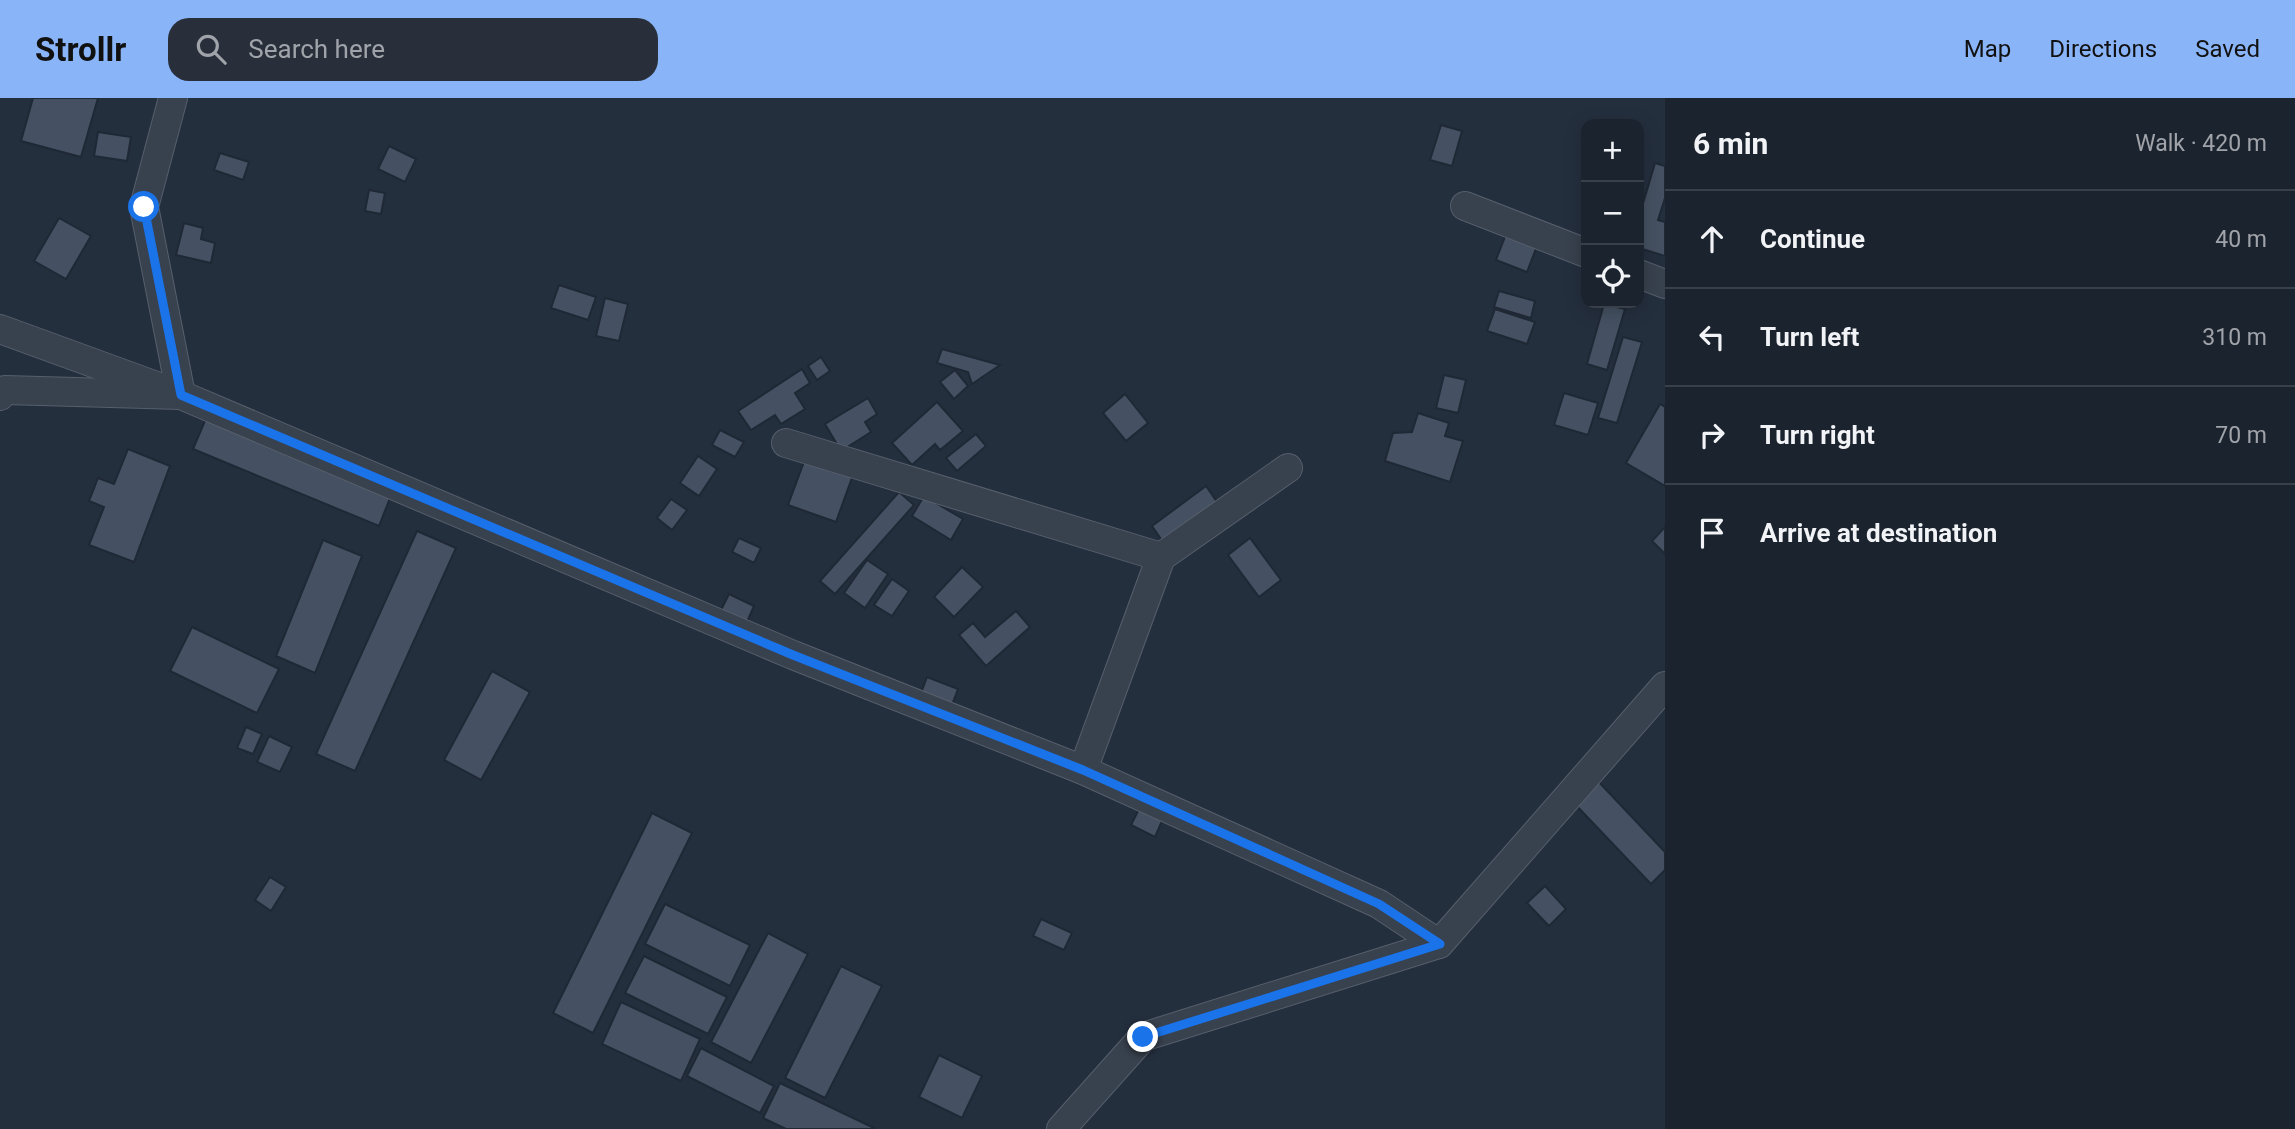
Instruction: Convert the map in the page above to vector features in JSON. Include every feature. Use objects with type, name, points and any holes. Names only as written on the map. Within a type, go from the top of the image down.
[{"type":"street","points":[[173,98],[144,207],[181,395]]},
{"type":"street","points":[[1465,206],[1581,251]]},
{"type":"street","points":[[1644,276],[1665,284]]},
{"type":"street","points":[[0,330],[181,395],[793,655],[1083,770],[1379,904],[1440,944]]},
{"type":"street","points":[[0,396],[5,390],[181,395]]},
{"type":"street","points":[[786,443],[1161,557]]},
{"type":"street","points":[[1083,770],[1161,557],[1288,468]]},
{"type":"street","points":[[1061,1129],[1143,1037],[1440,944],[1665,686]]},
{"type":"building","points":[[33,98],[98,98],[81,157],[21,141]]},
{"type":"building","points":[[1441,125],[1462,131],[1452,166],[1430,160]]},
{"type":"building","points":[[98,132],[131,137],[127,161],[94,156]]},
{"type":"building","points":[[389,146],[416,159],[405,182],[378,169]]},
{"type":"building","points":[[220,153],[249,162],[243,180],[214,170]]},
{"type":"building","points":[[1655,163],[1665,166],[1665,198],[1658,220],[1665,222],[1665,256],[1644,250],[1644,200]]},
{"type":"building","points":[[369,190],[385,193],[381,214],[365,211]]},
{"type":"building","points":[[59,218],[91,236],[66,279],[34,261]]},
{"type":"building","points":[[184,223],[203,228],[201,239],[215,243],[211,263],[176,255]]},
{"type":"building","points":[[1506,234],[1537,246],[1527,272],[1496,260]]},
{"type":"building","points":[[559,285],[596,297],[588,320],[551,308]]},
{"type":"building","points":[[1499,291],[1535,301],[1531,318],[1494,307]]},
{"type":"building","points":[[605,298],[628,304],[619,341],[596,336]]},
{"type":"building","points":[[1603,308],[1625,309],[1607,370],[1587,364]]},
{"type":"building","points":[[1495,309],[1535,322],[1527,344],[1487,331]]},
{"type":"building","points":[[1623,337],[1642,342],[1617,423],[1598,418]]},
{"type":"building","points":[[942,349],[1000,365],[972,384],[968,372],[937,363]]},
{"type":"building","points":[[821,357],[830,371],[817,380],[808,366]]},
{"type":"building","points":[[802,369],[810,383],[795,393],[805,409],[781,424],[775,415],[751,430],[738,411]]},
{"type":"building","points":[[955,370],[968,386],[954,399],[940,382]]},
{"type":"building","points":[[1444,375],[1466,380],[1458,413],[1436,408]]},
{"type":"building","points":[[1564,393],[1598,403],[1588,435],[1554,425]]},
{"type":"building","points":[[1125,394],[1148,423],[1126,441],[1103,413]]},
{"type":"building","points":[[868,398],[877,414],[865,422],[871,432],[841,451],[825,424]]},
{"type":"building","points":[[937,402],[963,431],[940,450],[935,444],[912,465],[892,443]]},
{"type":"building","points":[[1660,404],[1665,407],[1665,486],[1626,463]]},
{"type":"building","points":[[1418,413],[1449,423],[1445,436],[1463,441],[1450,482],[1385,461],[1393,433],[1412,432]]},
{"type":"building","points":[[207,416],[392,493],[379,526],[193,449]]},
{"type":"building","points":[[720,430],[744,442],[735,457],[712,445]]},
{"type":"building","points":[[976,434],[986,446],[957,471],[946,458]]},
{"type":"building","points":[[128,449],[170,466],[134,562],[89,545],[104,507],[89,501],[98,478],[114,484]]},
{"type":"building","points":[[698,456],[717,469],[699,496],[680,483]]},
{"type":"building","points":[[805,459],[853,475],[836,522],[788,505]]},
{"type":"building","points":[[1206,486],[1217,502],[1163,542],[1152,526]]},
{"type":"building","points":[[899,492],[914,505],[835,594],[820,581]]},
{"type":"building","points":[[924,496],[963,519],[951,540],[912,516]]},
{"type":"building","points":[[671,499],[687,510],[672,530],[657,518]]},
{"type":"building","points":[[1665,527],[1665,554],[1652,541]]},
{"type":"building","points":[[417,531],[456,548],[355,771],[316,754]]},
{"type":"building","points":[[739,538],[761,548],[754,563],[732,552]]},
{"type":"building","points":[[1250,538],[1281,580],[1259,597],[1228,555]]},
{"type":"building","points":[[323,540],[362,556],[315,673],[276,656]]},
{"type":"building","points":[[867,560],[888,574],[865,608],[844,593]]},
{"type":"building","points":[[962,567],[983,587],[954,617],[934,597]]},
{"type":"building","points":[[892,579],[909,591],[892,616],[874,605]]},
{"type":"building","points":[[729,594],[754,606],[743,631],[717,618]]},
{"type":"building","points":[[1016,611],[1030,627],[986,666],[959,635],[973,623],[985,637]]},
{"type":"building","points":[[192,627],[279,669],[257,713],[170,671]]},
{"type":"building","points":[[492,671],[530,692],[481,780],[444,760]]},
{"type":"building","points":[[927,677],[958,689],[952,705],[921,693]]},
{"type":"building","points":[[246,727],[262,734],[253,754],[237,748]]},
{"type":"building","points":[[269,736],[292,747],[280,772],[257,762]]},
{"type":"building","points":[[1596,779],[1665,852],[1665,870],[1651,884],[1573,802]]},
{"type":"building","points":[[1142,803],[1165,814],[1155,837],[1131,825]]},
{"type":"building","points":[[652,813],[692,833],[593,1033],[553,1013]]},
{"type":"building","points":[[270,877],[286,887],[271,911],[255,900]]},
{"type":"building","points":[[1545,886],[1566,909],[1549,926],[1527,903]]},
{"type":"building","points":[[665,904],[750,945],[730,986],[645,944]]},
{"type":"building","points":[[1041,919],[1072,933],[1064,950],[1033,936]]},
{"type":"building","points":[[768,933],[808,954],[751,1063],[711,1042]]},
{"type":"building","points":[[644,956],[727,997],[708,1034],[625,993]]},
{"type":"building","points":[[841,966],[882,986],[825,1098],[785,1078]]},
{"type":"building","points":[[621,1002],[700,1039],[681,1081],[602,1044]]},
{"type":"building","points":[[701,1048],[774,1086],[760,1113],[687,1076]]},
{"type":"building","points":[[939,1055],[982,1076],[962,1118],[919,1097]]},
{"type":"building","points":[[780,1083],[876,1129],[786,1129],[763,1118]]},
{"type":"route","points":[[144,207],[181,395],[793,655],[1083,770],[1379,904],[1440,944],[1143,1037]]}]
